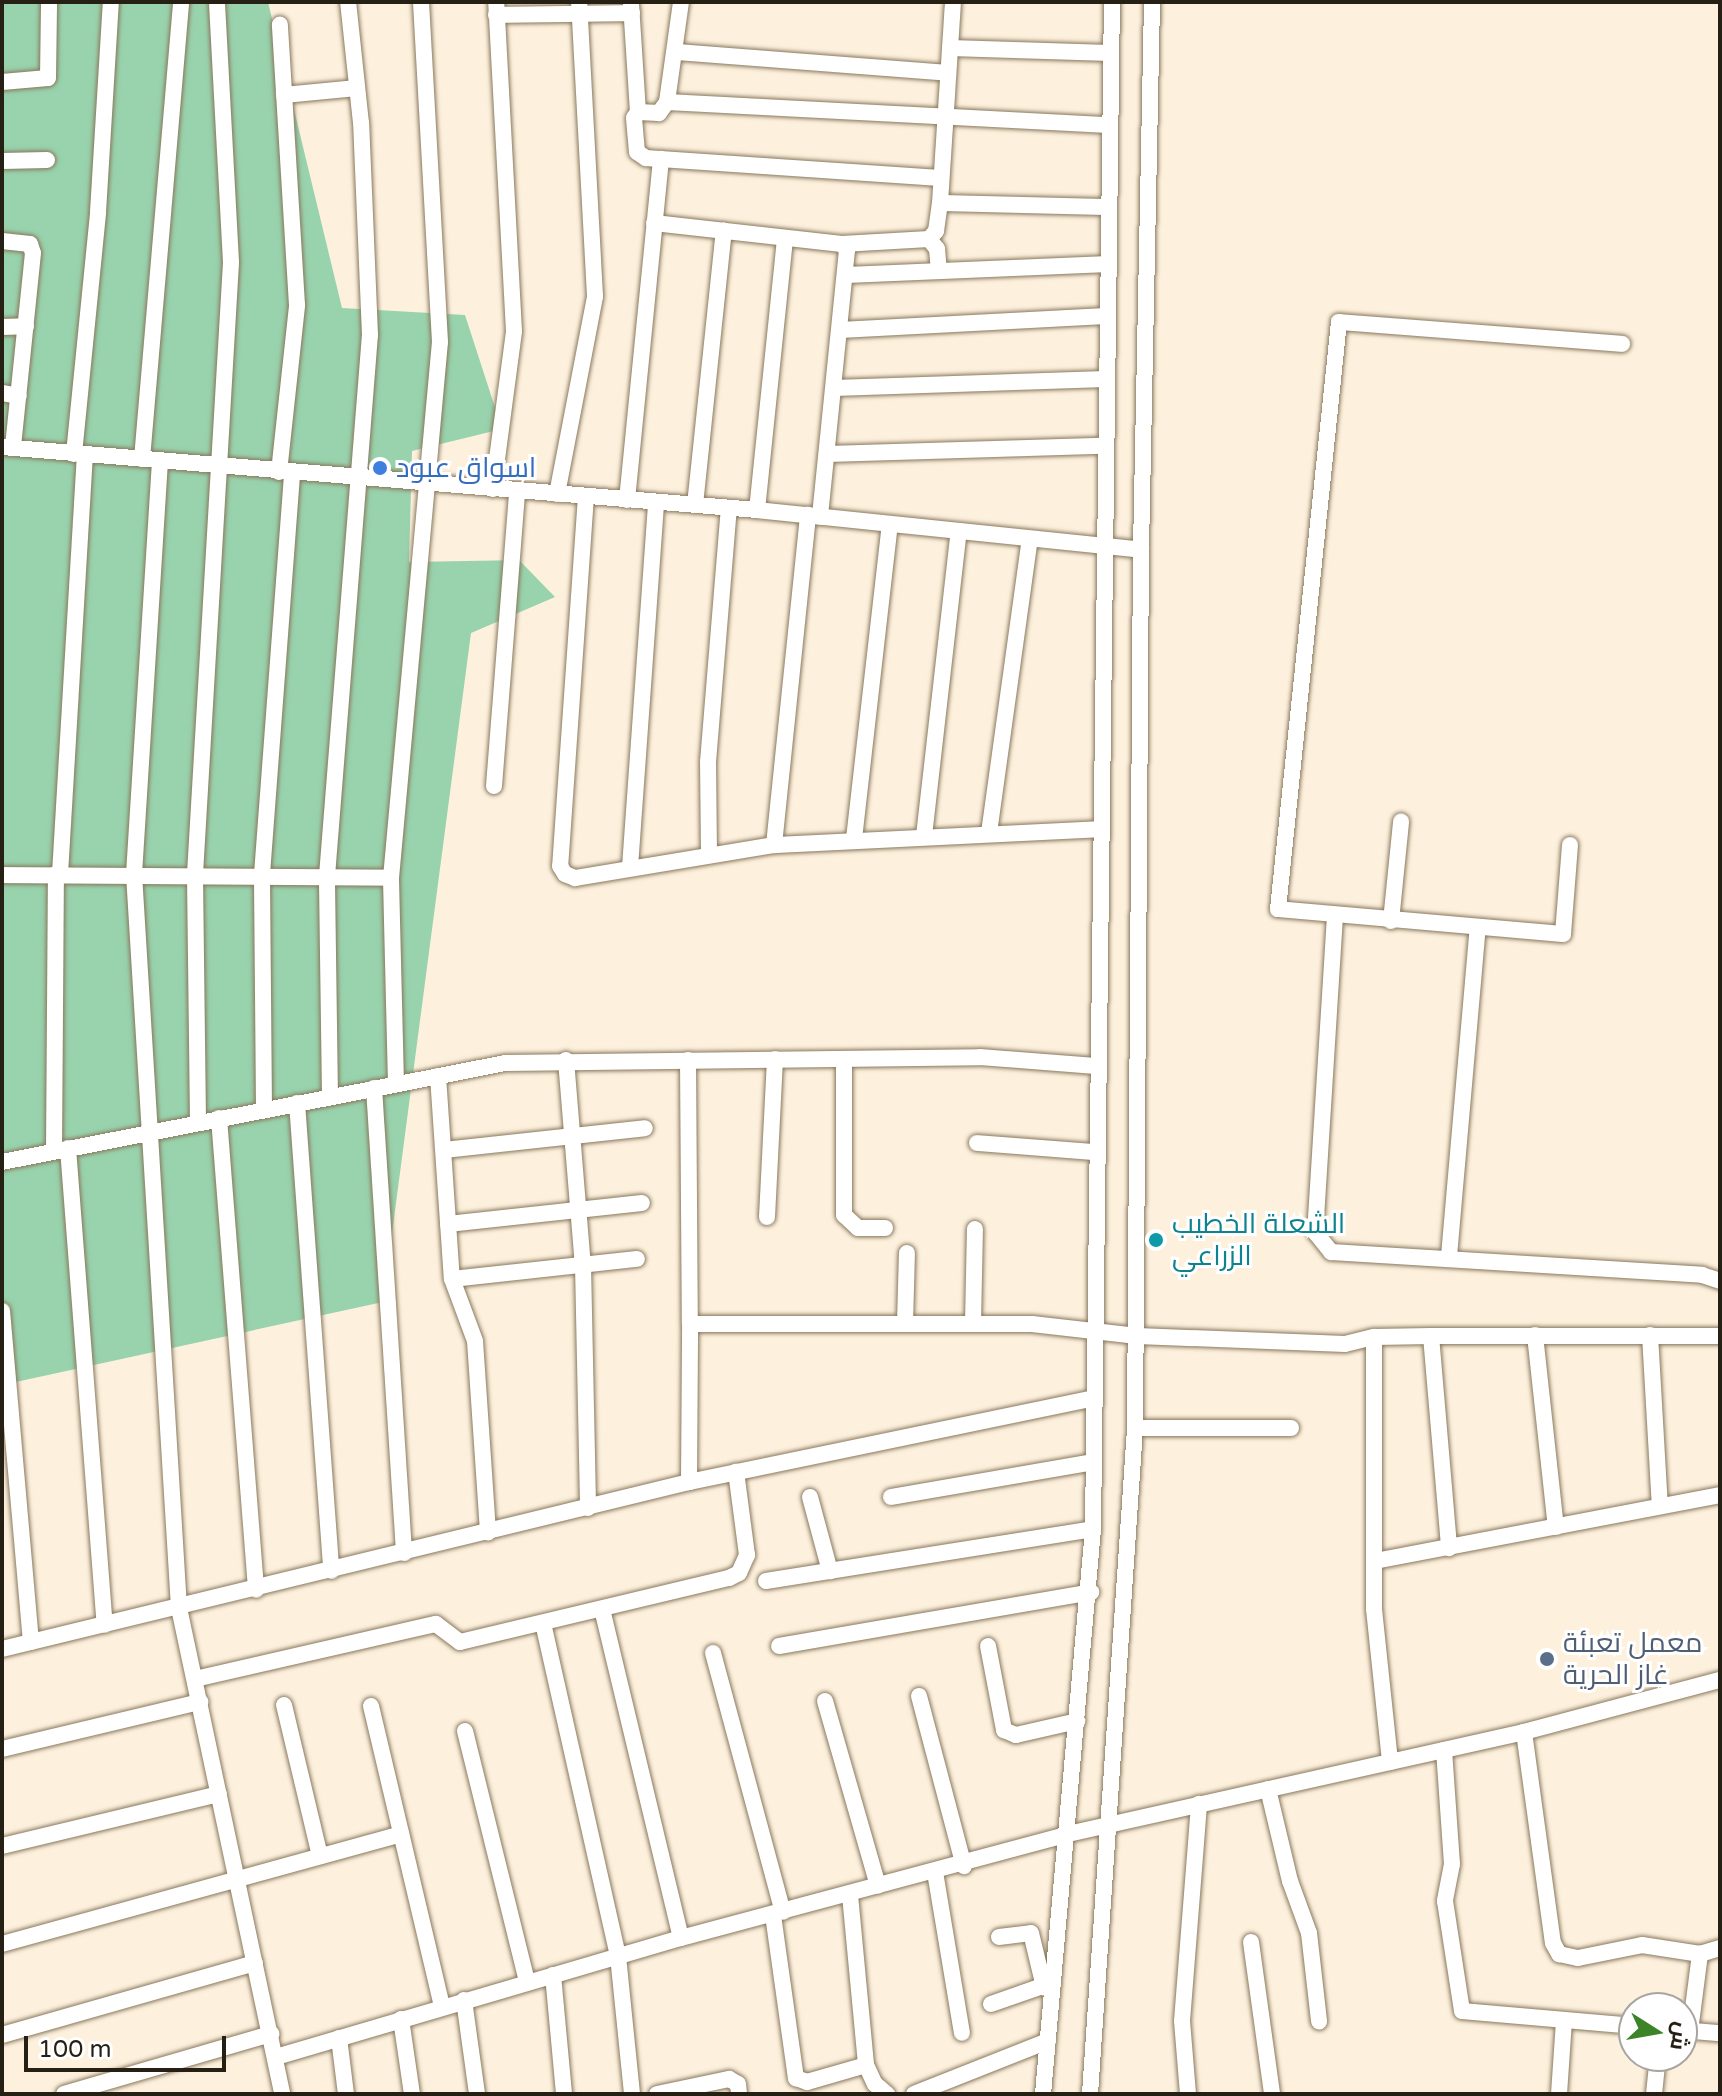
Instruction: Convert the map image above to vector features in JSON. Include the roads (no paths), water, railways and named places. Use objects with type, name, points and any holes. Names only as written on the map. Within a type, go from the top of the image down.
[{"type":"street","points":[[2,82],[48,78],[49,2]]},
{"type":"street","points":[[105,1625],[61,1150],[58,874],[80,454],[111,2]]},
{"type":"street","points":[[142,459],[181,2]]},
{"type":"street","points":[[198,1122],[195,874],[222,467],[231,262],[217,2]]},
{"type":"street","points":[[330,1097],[327,876],[355,478],[370,327],[357,88],[348,2]]},
{"type":"street","points":[[396,1084],[391,878],[424,484],[440,342],[421,2]]},
{"type":"street","points":[[638,112],[659,113],[667,102],[677,52],[681,2]]},
{"type":"street","points":[[654,223],[842,244],[929,239],[936,231],[940,203],[939,178],[953,2]]},
{"type":"street","points":[[1043,2094],[1050,1983],[1091,1592],[1105,548],[1103,446],[1112,2]]},
{"type":"street","points":[[1090,2094],[1135,1428],[1141,550],[1152,2]]},
{"type":"street","points":[[493,489],[514,315],[496,9],[631,7],[638,112],[633,144],[637,152],[661,159],[939,178]]},
{"type":"street","points":[[557,494],[596,284],[579,9]]},
{"type":"street","points":[[264,1109],[262,874],[297,318],[280,25]]},
{"type":"street","points":[[950,48],[1110,53]]},
{"type":"street","points":[[677,52],[948,73]]},
{"type":"street","points":[[284,95],[357,88]]},
{"type":"street","points":[[667,102],[944,119],[1108,125]]},
{"type":"street","points":[[627,500],[661,159]]},
{"type":"street","points":[[2,161],[47,160]]},
{"type":"street","points":[[940,203],[1107,207]]},
{"type":"street","points":[[695,505],[724,231]]},
{"type":"street","points":[[757,510],[785,238]]},
{"type":"street","points":[[929,239],[937,249],[939,271]]},
{"type":"street","points":[[2,241],[30,244],[33,253],[26,326],[10,395],[8,448],[757,510],[1141,550]]},
{"type":"street","points":[[774,845],[814,516],[827,454],[849,256],[842,244]]},
{"type":"street","points":[[846,275],[1109,264]]},
{"type":"street","points":[[840,330],[1106,316]]},
{"type":"street","points":[[1570,845],[1563,934],[1278,909],[1339,322],[1622,344]]},
{"type":"street","points":[[2,327],[26,326]]},
{"type":"street","points":[[834,388],[1105,379]]},
{"type":"street","points":[[827,454],[1103,446]]},
{"type":"street","points":[[160,461],[134,874],[146,1132],[179,1608],[276,2057],[278,2093]]},
{"type":"street","points":[[494,786],[517,491]]},
{"type":"street","points":[[586,496],[560,866],[575,878],[774,845],[1101,829]]},
{"type":"street","points":[[630,867],[656,502]]},
{"type":"street","points":[[709,855],[708,762],[729,508]]},
{"type":"street","points":[[854,839],[890,524]]},
{"type":"street","points":[[924,836],[959,531]]},
{"type":"street","points":[[989,833],[1030,539]]},
{"type":"street","points":[[1391,921],[1401,822]]},
{"type":"street","points":[[2,875],[262,874],[391,878]]},
{"type":"street","points":[[1335,916],[1315,1232],[1331,1252],[1449,1256],[1702,1275],[1720,1281]]},
{"type":"street","points":[[1449,1256],[1478,927]]},
{"type":"street","points":[[2,1162],[505,1063],[980,1057],[1096,1066]]},
{"type":"street","points":[[767,1217],[775,1059]]},
{"type":"street","points":[[844,1059],[844,1215],[858,1228],[885,1228]]},
{"type":"street","points":[[566,1060],[575,1208],[583,1265],[588,1508]]},
{"type":"street","points":[[688,1060],[689,1482]]},
{"type":"street","points":[[438,1076],[452,1279],[475,1341],[488,1533]]},
{"type":"street","points":[[374,1088],[404,1553]]},
{"type":"street","points":[[297,1103],[331,1571]]},
{"type":"street","points":[[219,1118],[256,1590]]},
{"type":"street","points":[[444,1150],[569,1133],[645,1128]]},
{"type":"street","points":[[977,1143],[1095,1152]]},
{"type":"street","points":[[448,1224],[642,1203]]},
{"type":"street","points":[[973,1323],[975,1229]]},
{"type":"street","points":[[905,1323],[907,1253]]},
{"type":"street","points":[[452,1279],[637,1259]]},
{"type":"street","points":[[2,1311],[31,1642]]},
{"type":"street","points":[[690,1324],[973,1323],[1137,1336],[1345,1344],[1374,1337],[1720,1336]]},
{"type":"street","points":[[1535,1335],[1556,1527]]},
{"type":"street","points":[[1650,1335],[1660,1506]]},
{"type":"street","points":[[1431,1336],[1449,1548]]},
{"type":"street","points":[[1374,1337],[1374,1609],[1390,1762]]},
{"type":"street","points":[[2,1649],[256,1590],[689,1482],[1093,1398]]},
{"type":"street","points":[[1135,1428],[1291,1428]]},
{"type":"street","points":[[891,1497],[1093,1462]]},
{"type":"street","points":[[195,1679],[436,1624],[460,1642],[739,1573],[747,1555],[736,1472]]},
{"type":"street","points":[[1375,1561],[1720,1495]]},
{"type":"street","points":[[810,1497],[830,1571]]},
{"type":"street","points":[[766,1581],[1093,1529]]},
{"type":"street","points":[[779,1646],[1091,1592]]},
{"type":"street","points":[[602,1609],[681,1938]]},
{"type":"street","points":[[543,1623],[618,1956],[632,2094]]},
{"type":"street","points":[[988,1646],[1004,1730],[1016,1735],[1077,1721]]},
{"type":"street","points":[[713,1653],[778,1913],[796,2078],[807,2082],[866,2065]]},
{"type":"street","points":[[276,2057],[681,1938],[964,1866],[1109,1823],[1524,1732],[1720,1680]]},
{"type":"street","points":[[919,1696],[964,1866]]},
{"type":"street","points":[[825,1701],[878,1886]]},
{"type":"street","points":[[2,1749],[200,1702]]},
{"type":"street","points":[[284,1705],[320,1856]]},
{"type":"street","points":[[371,1706],[442,2007]]},
{"type":"street","points":[[465,1731],[527,1982]]},
{"type":"street","points":[[1524,1732],[1553,1943],[1559,1954],[1578,1958],[1642,1945],[1700,1954],[1720,1948]]},
{"type":"street","points":[[1444,1750],[1452,1864],[1445,1901],[1462,2011],[1618,2025]]},
{"type":"street","points":[[1268,1789],[1290,1881],[1309,1933],[1319,2021]]},
{"type":"street","points":[[2,1846],[219,1794]]},
{"type":"street","points":[[1188,2094],[1182,2021],[1199,1804]]},
{"type":"street","points":[[2,1944],[401,1834]]},
{"type":"street","points":[[935,1872],[962,2033]]},
{"type":"street","points":[[850,1895],[866,2065],[875,2084],[887,2094]]},
{"type":"street","points":[[999,1937],[1031,1933],[1050,1983]]},
{"type":"street","points":[[1251,1942],[1272,2094]]},
{"type":"street","points":[[1693,1992],[1700,1954]]},
{"type":"street","points":[[2,2035],[255,1963]]},
{"type":"street","points":[[553,1975],[564,2094]]},
{"type":"street","points":[[991,2004],[1050,1983]]},
{"type":"street","points":[[464,2000],[477,2094]]},
{"type":"street","points":[[401,2019],[412,2094]]},
{"type":"street","points":[[1559,2094],[1564,2020]]},
{"type":"street","points":[[1698,2031],[1720,2033]]},
{"type":"street","points":[[64,2094],[271,2034]]},
{"type":"street","points":[[339,2038],[346,2094]]},
{"type":"street","points":[[914,2094],[1048,2041]]},
{"type":"street","points":[[1654,2094],[1656,2072]]},
{"type":"street","points":[[657,2094],[729,2079],[738,2084],[739,2094]]},
{"type":"place","name":"اسواق عبود","points":[[380,468]]},
{"type":"place","name":"الشعلة الخطيب الزراعي","points":[[1156,1240]]},
{"type":"place","name":"معمل تعبئة غاز الحرية","points":[[1547,1659]]}]
